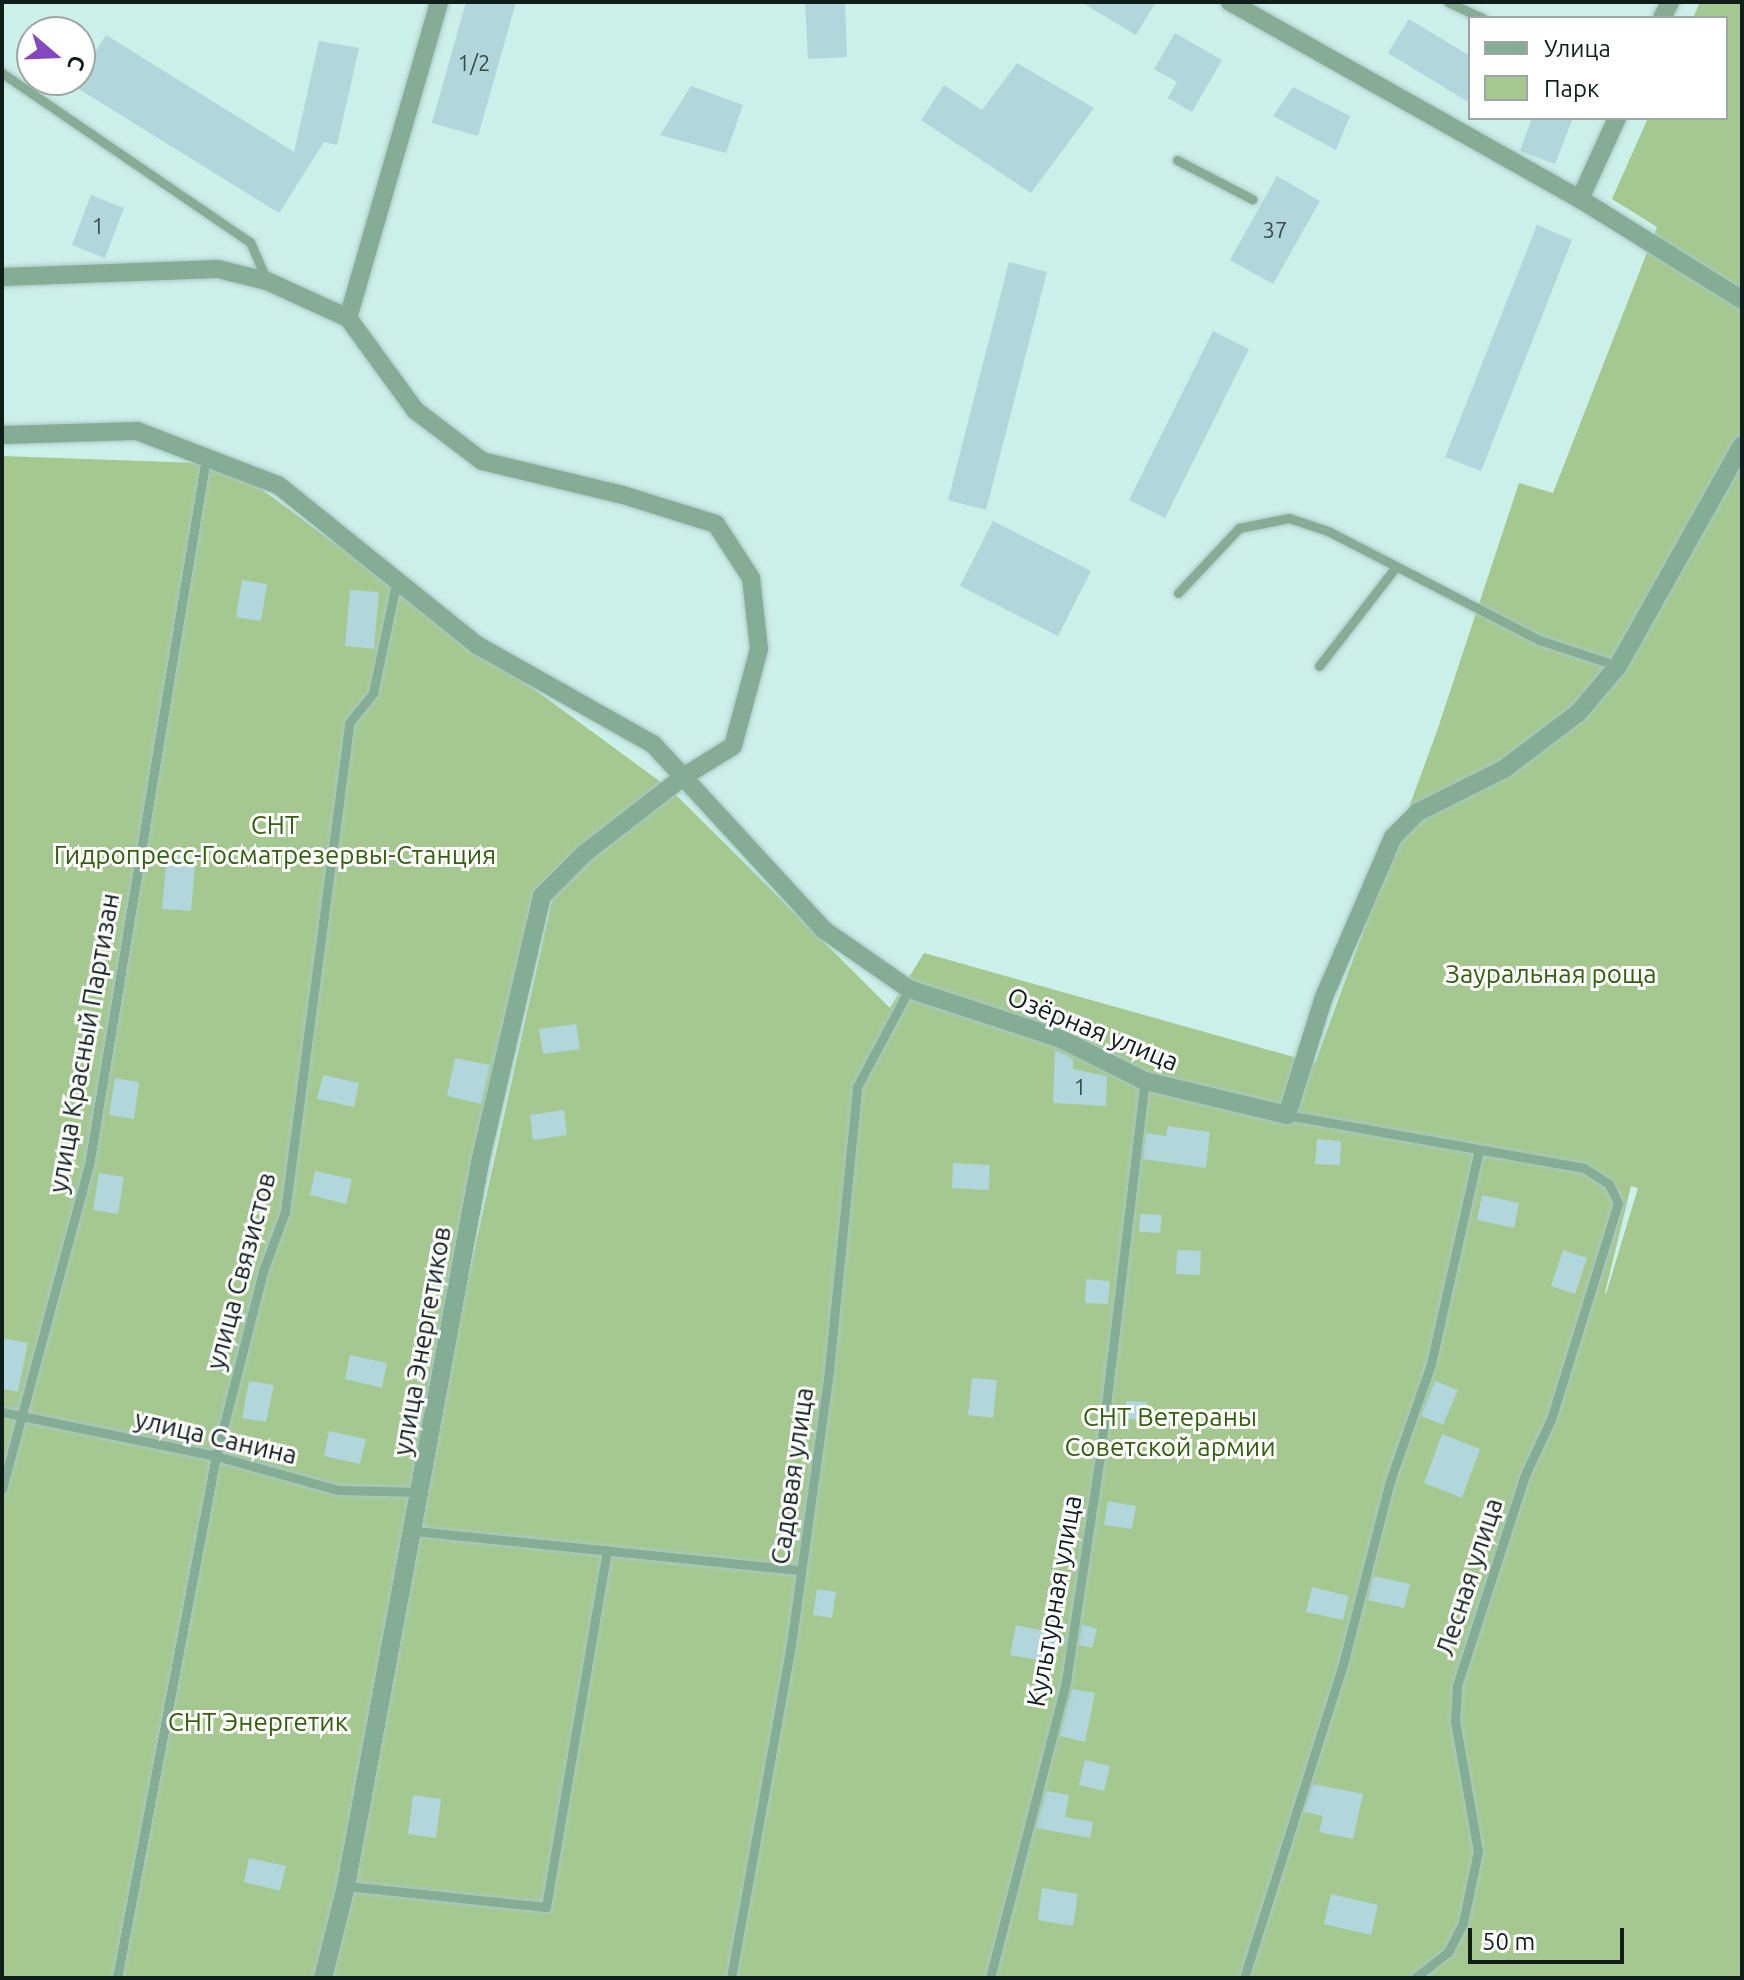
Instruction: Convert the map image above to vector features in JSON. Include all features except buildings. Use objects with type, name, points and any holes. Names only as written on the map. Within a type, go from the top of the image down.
[{"type":"street","points":[[2,277],[218,269],[267,281],[348,318],[439,2]]},
{"type":"street","points":[[1230,2],[1580,199],[1742,300]]},
{"type":"street","points":[[1580,199],[1616,120]]},
{"type":"street","name":"улица Энергетиков","points":[[323,1978],[346,1886],[480,1163],[542,896],[585,853],[683,777],[733,746],[759,649],[751,578],[716,524],[623,495],[482,461],[415,410],[348,318]]},
{"type":"street","name":"Озёрная улица","points":[[2,435],[137,431],[278,485],[477,645],[653,744],[824,930],[909,989],[1061,1039],[1145,1081],[1287,1115]]},
{"type":"street","points":[[1287,1115],[1324,997],[1393,837],[1418,812],[1544,742],[1578,713],[1618,666],[1742,445]]},
{"type":"lane","points":[[1448,2],[1478,16]]},
{"type":"lane","points":[[2,73],[250,242],[267,281]]},
{"type":"lane","points":[[1177,160],[1252,199]]},
{"type":"lane","name":"улица Красный Партизан","points":[[2,1489],[89,1165],[207,456]]},
{"type":"lane","points":[[1178,593],[1239,528],[1289,518],[1328,531],[1539,640],[1618,666]]},
{"type":"lane","points":[[1319,666],[1395,568]]},
{"type":"lane","name":"улица Связистов","points":[[117,1978],[216,1456],[263,1271],[285,1212],[349,723],[373,693],[397,578]]},
{"type":"lane","name":"Садовая улица","points":[[731,1978],[750,1892],[801,1570],[829,1370],[857,1087],[909,989]]},
{"type":"lane","name":"Культурная улица","points":[[990,1978],[1066,1681],[1100,1456],[1145,1081]]},
{"type":"lane","name":"Озёрная улица","points":[[1287,1115],[1584,1168],[1609,1184]]},
{"type":"lane","points":[[1244,1978],[1342,1668],[1390,1481],[1431,1364],[1479,1150]]},
{"type":"lane","name":"Лесная улица","points":[[1415,1978],[1448,1952],[1463,1923],[1478,1851],[1455,1721],[1457,1685],[1613,1229],[1618,1203],[1609,1184]]},
{"type":"lane","name":"улица Санина","points":[[2,1412],[216,1456],[338,1490],[421,1492]]},
{"type":"lane","points":[[414,1531],[801,1570]]},
{"type":"lane","points":[[346,1886],[546,1907],[607,1550]]},
{"type":"green space","points":[[1700,2],[1742,2],[1742,1978],[2,1978],[2,456],[227,464],[669,788],[890,1008],[924,953],[1315,1063],[1437,731],[1519,483],[1553,493],[1657,227],[1612,199],[1647,120],[1728,120],[1728,16],[1694,16]],"holes":[[[555,886],[435,1428],[542,896]],[[1631,1186],[1638,1188],[1606,1294]]]},
{"type":"park label","name":"СНТ Гидропресс-Госматрезервы-Станция","points":[[275,840]]},
{"type":"park label","name":"Зауральная роща","points":[[1551,974]]},
{"type":"park label","name":"СНТ Ветераны Советской армии","points":[[1170,1432]]},
{"type":"park label","name":"СНТ Энергетик","points":[[258,1722]]}]
